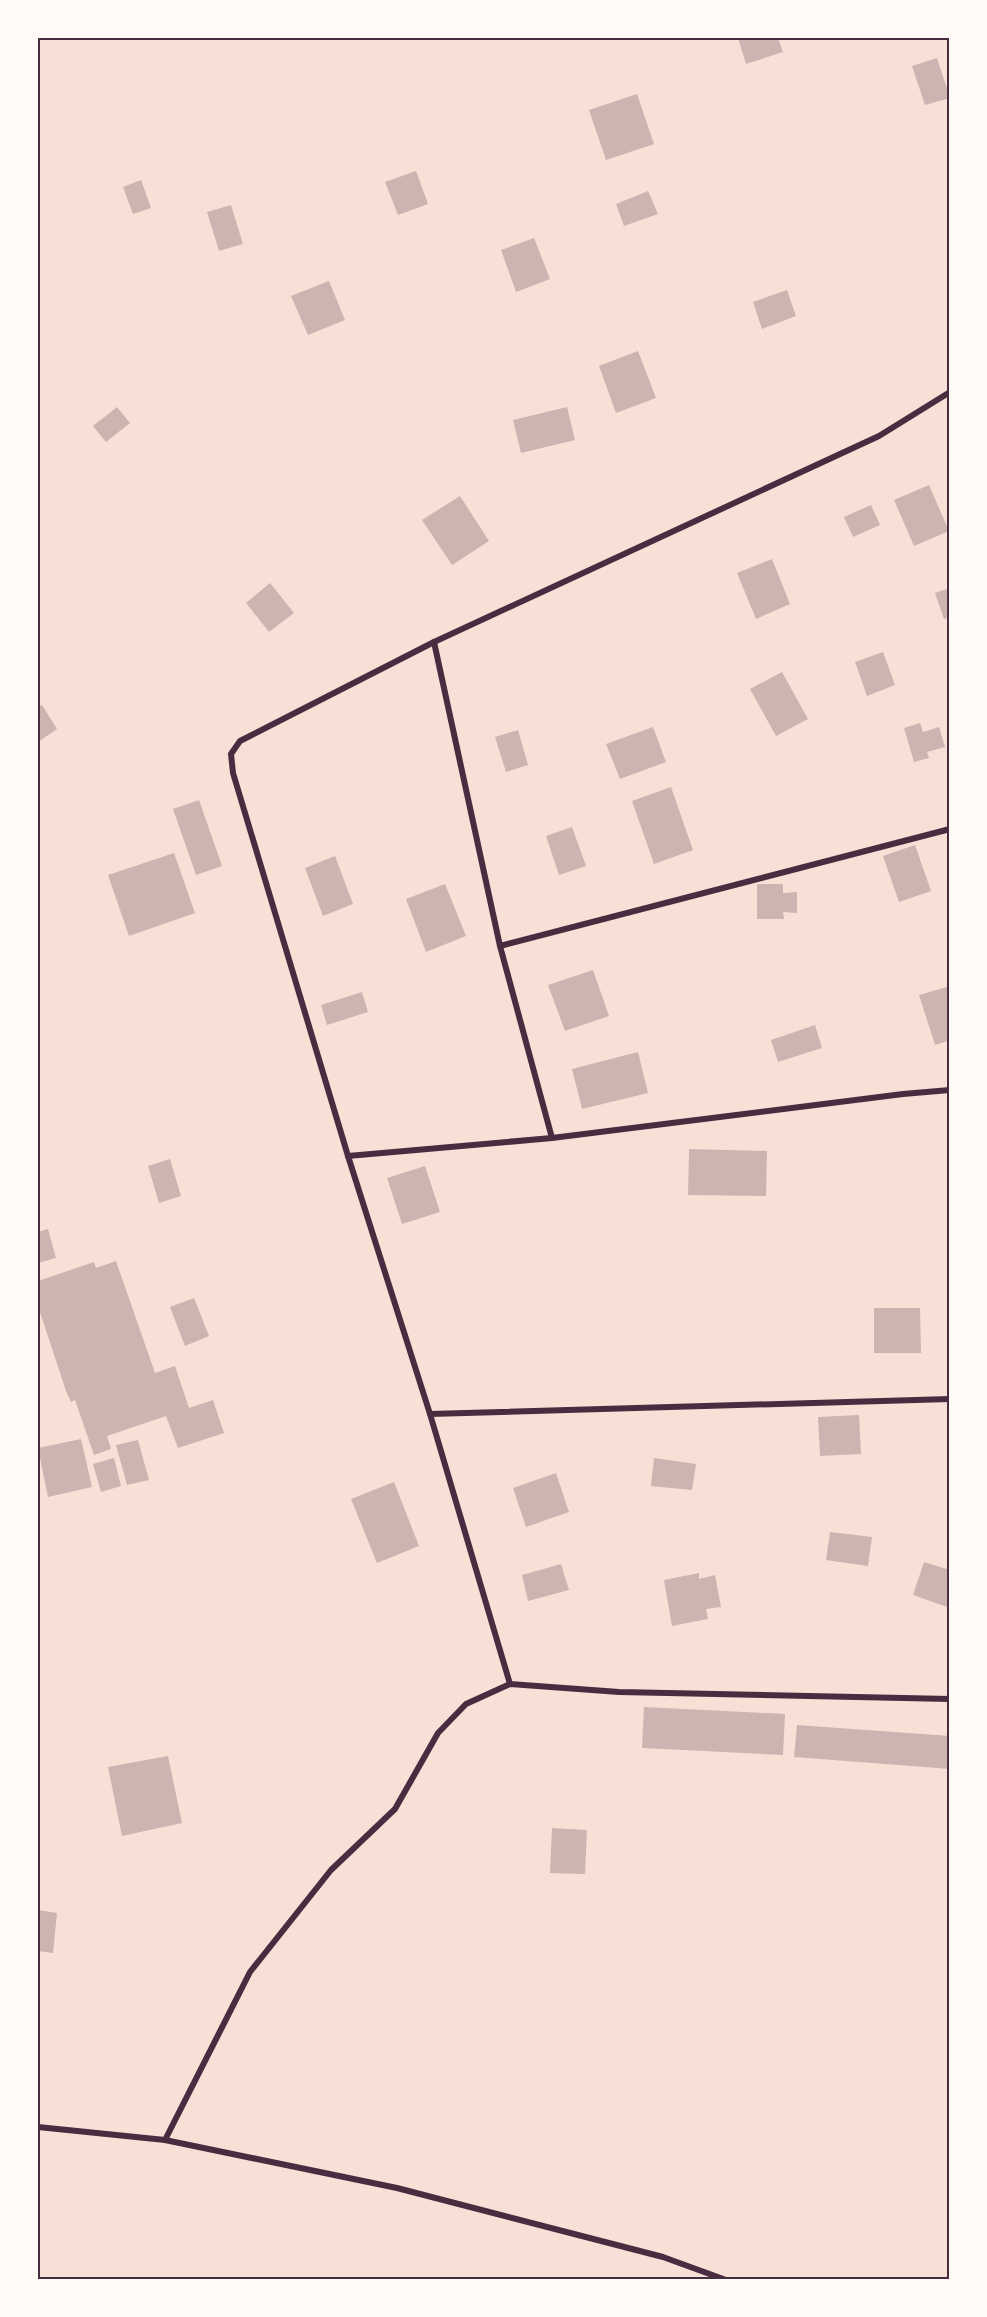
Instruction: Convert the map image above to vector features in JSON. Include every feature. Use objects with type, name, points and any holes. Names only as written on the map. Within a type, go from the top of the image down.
[{"type":"street","points":[[510,1684],[430,1414],[348,1156],[233,773],[231,754],[240,741],[434,642],[879,436],[950,392]]},
{"type":"street","points":[[434,642],[500,946],[552,1138]]},
{"type":"street","points":[[500,946],[950,829]]},
{"type":"street","points":[[348,1156],[552,1138],[950,1090]]},
{"type":"street","points":[[430,1414],[950,1399]]},
{"type":"street","points":[[165,2140],[250,1972],[332,1870],[394,1809],[438,1733],[466,1704],[510,1684],[619,1692],[950,1699]]},
{"type":"street","points":[[38,2127],[165,2140],[397,2188],[663,2257],[726,2280]]},
{"type":"building","points":[[738,38],[778,38],[783,52],[746,64]]},
{"type":"building","points":[[937,58],[950,98],[925,105],[912,66]]},
{"type":"building","points":[[637,94],[654,144],[606,160],[589,110]]},
{"type":"building","points":[[416,171],[428,204],[398,215],[385,182]]},
{"type":"building","points":[[141,180],[151,208],[133,214],[123,187]]},
{"type":"building","points":[[648,191],[658,214],[624,226],[616,204]]},
{"type":"building","points":[[231,205],[243,244],[219,251],[207,212]]},
{"type":"building","points":[[534,238],[550,279],[516,292],[501,250]]},
{"type":"building","points":[[329,281],[345,320],[308,335],[291,296]]},
{"type":"building","points":[[787,290],[796,316],[762,329],[753,302]]},
{"type":"building","points":[[638,351],[656,398],[616,413],[599,366]]},
{"type":"building","points":[[117,407],[130,423],[106,442],[93,426]]},
{"type":"building","points":[[567,407],[575,440],[521,453],[513,420]]},
{"type":"building","points":[[929,485],[949,531],[914,546],[894,500]]},
{"type":"building","points":[[460,496],[489,541],[452,565],[422,520]]},
{"type":"building","points":[[871,505],[880,525],[853,537],[844,517]]},
{"type":"building","points":[[772,559],[790,604],[756,619],[737,573]]},
{"type":"building","points":[[270,583],[294,613],[269,632],[246,603]]},
{"type":"building","points":[[950,588],[950,617],[944,619],[935,593]]},
{"type":"building","points":[[883,652],[895,685],[867,696],[855,662]]},
{"type":"building","points":[[782,672],[808,719],[776,736],[750,689]]},
{"type":"building","points":[[42,705],[57,729],[38,742],[38,707]]},
{"type":"building","points":[[920,723],[923,732],[939,727],[945,747],[927,752],[929,758],[914,762],[904,728]]},
{"type":"building","points":[[653,727],[666,762],[620,779],[606,744]]},
{"type":"building","points":[[518,730],[528,765],[506,772],[495,737]]},
{"type":"building","points":[[671,787],[693,850],[654,864],[632,801]]},
{"type":"building","points":[[199,800],[222,866],[196,875],[173,809]]},
{"type":"building","points":[[572,827],[586,866],[559,875],[546,836]]},
{"type":"building","points":[[915,845],[931,891],[899,902],[883,856]]},
{"type":"building","points":[[174,853],[195,913],[129,936],[108,875]]},
{"type":"building","points":[[335,856],[353,904],[323,916],[305,868]]},
{"type":"building","points":[[445,884],[466,936],[426,952],[406,899]]},
{"type":"building","points":[[757,884],[783,884],[783,893],[797,892],[797,913],[783,912],[784,919],[757,919]]},
{"type":"building","points":[[593,970],[609,1016],[565,1031],[548,985]]},
{"type":"building","points":[[947,987],[950,996],[950,1040],[935,1045],[919,995]]},
{"type":"building","points":[[362,992],[368,1012],[327,1025],[321,1005]]},
{"type":"building","points":[[815,1025],[822,1048],[778,1062],[771,1040]]},
{"type":"building","points":[[638,1052],[648,1093],[582,1109],[572,1069]]},
{"type":"building","points":[[689,1149],[767,1151],[766,1196],[688,1195]]},
{"type":"building","points":[[170,1159],[181,1196],[159,1203],[148,1166]]},
{"type":"building","points":[[425,1166],[440,1212],[402,1224],[387,1178]]},
{"type":"building","points":[[48,1229],[56,1258],[38,1263],[38,1232]]},
{"type":"building","points":[[116,1261],[155,1373],[175,1366],[189,1408],[213,1400],[224,1433],[178,1448],[166,1416],[107,1436],[111,1449],[94,1455],[75,1400],[71,1402],[66,1391],[38,1306],[38,1281],[94,1262],[96,1268]]},
{"type":"building","points":[[194,1298],[209,1336],[185,1346],[170,1307]]},
{"type":"building","points":[[874,1308],[920,1308],[921,1353],[874,1353]]},
{"type":"building","points":[[859,1415],[861,1454],[820,1456],[818,1417]]},
{"type":"building","points":[[81,1439],[92,1487],[48,1497],[38,1448]]},
{"type":"building","points":[[138,1440],[149,1480],[127,1485],[116,1445]]},
{"type":"building","points":[[114,1458],[121,1486],[101,1492],[93,1464]]},
{"type":"building","points":[[654,1458],[696,1464],[692,1490],[651,1486]]},
{"type":"building","points":[[556,1473],[569,1512],[526,1527],[513,1488]]},
{"type":"building","points":[[394,1482],[419,1546],[377,1563],[351,1499]]},
{"type":"building","points":[[830,1532],[872,1537],[868,1566],[826,1560]]},
{"type":"building","points":[[924,1562],[950,1570],[950,1608],[913,1595]]},
{"type":"building","points":[[561,1564],[569,1590],[528,1601],[522,1575]]},
{"type":"building","points":[[699,1573],[699,1579],[715,1575],[721,1607],[706,1609],[708,1619],[672,1626],[664,1580]]},
{"type":"building","points":[[644,1707],[785,1714],[783,1755],[642,1748]]},
{"type":"building","points":[[797,1725],[950,1736],[950,1769],[794,1757]]},
{"type":"building","points":[[168,1756],[182,1823],[122,1836],[108,1767]]},
{"type":"building","points":[[552,1828],[587,1830],[585,1874],[550,1873]]},
{"type":"building","points":[[38,1910],[57,1913],[53,1953],[38,1951]]}]
